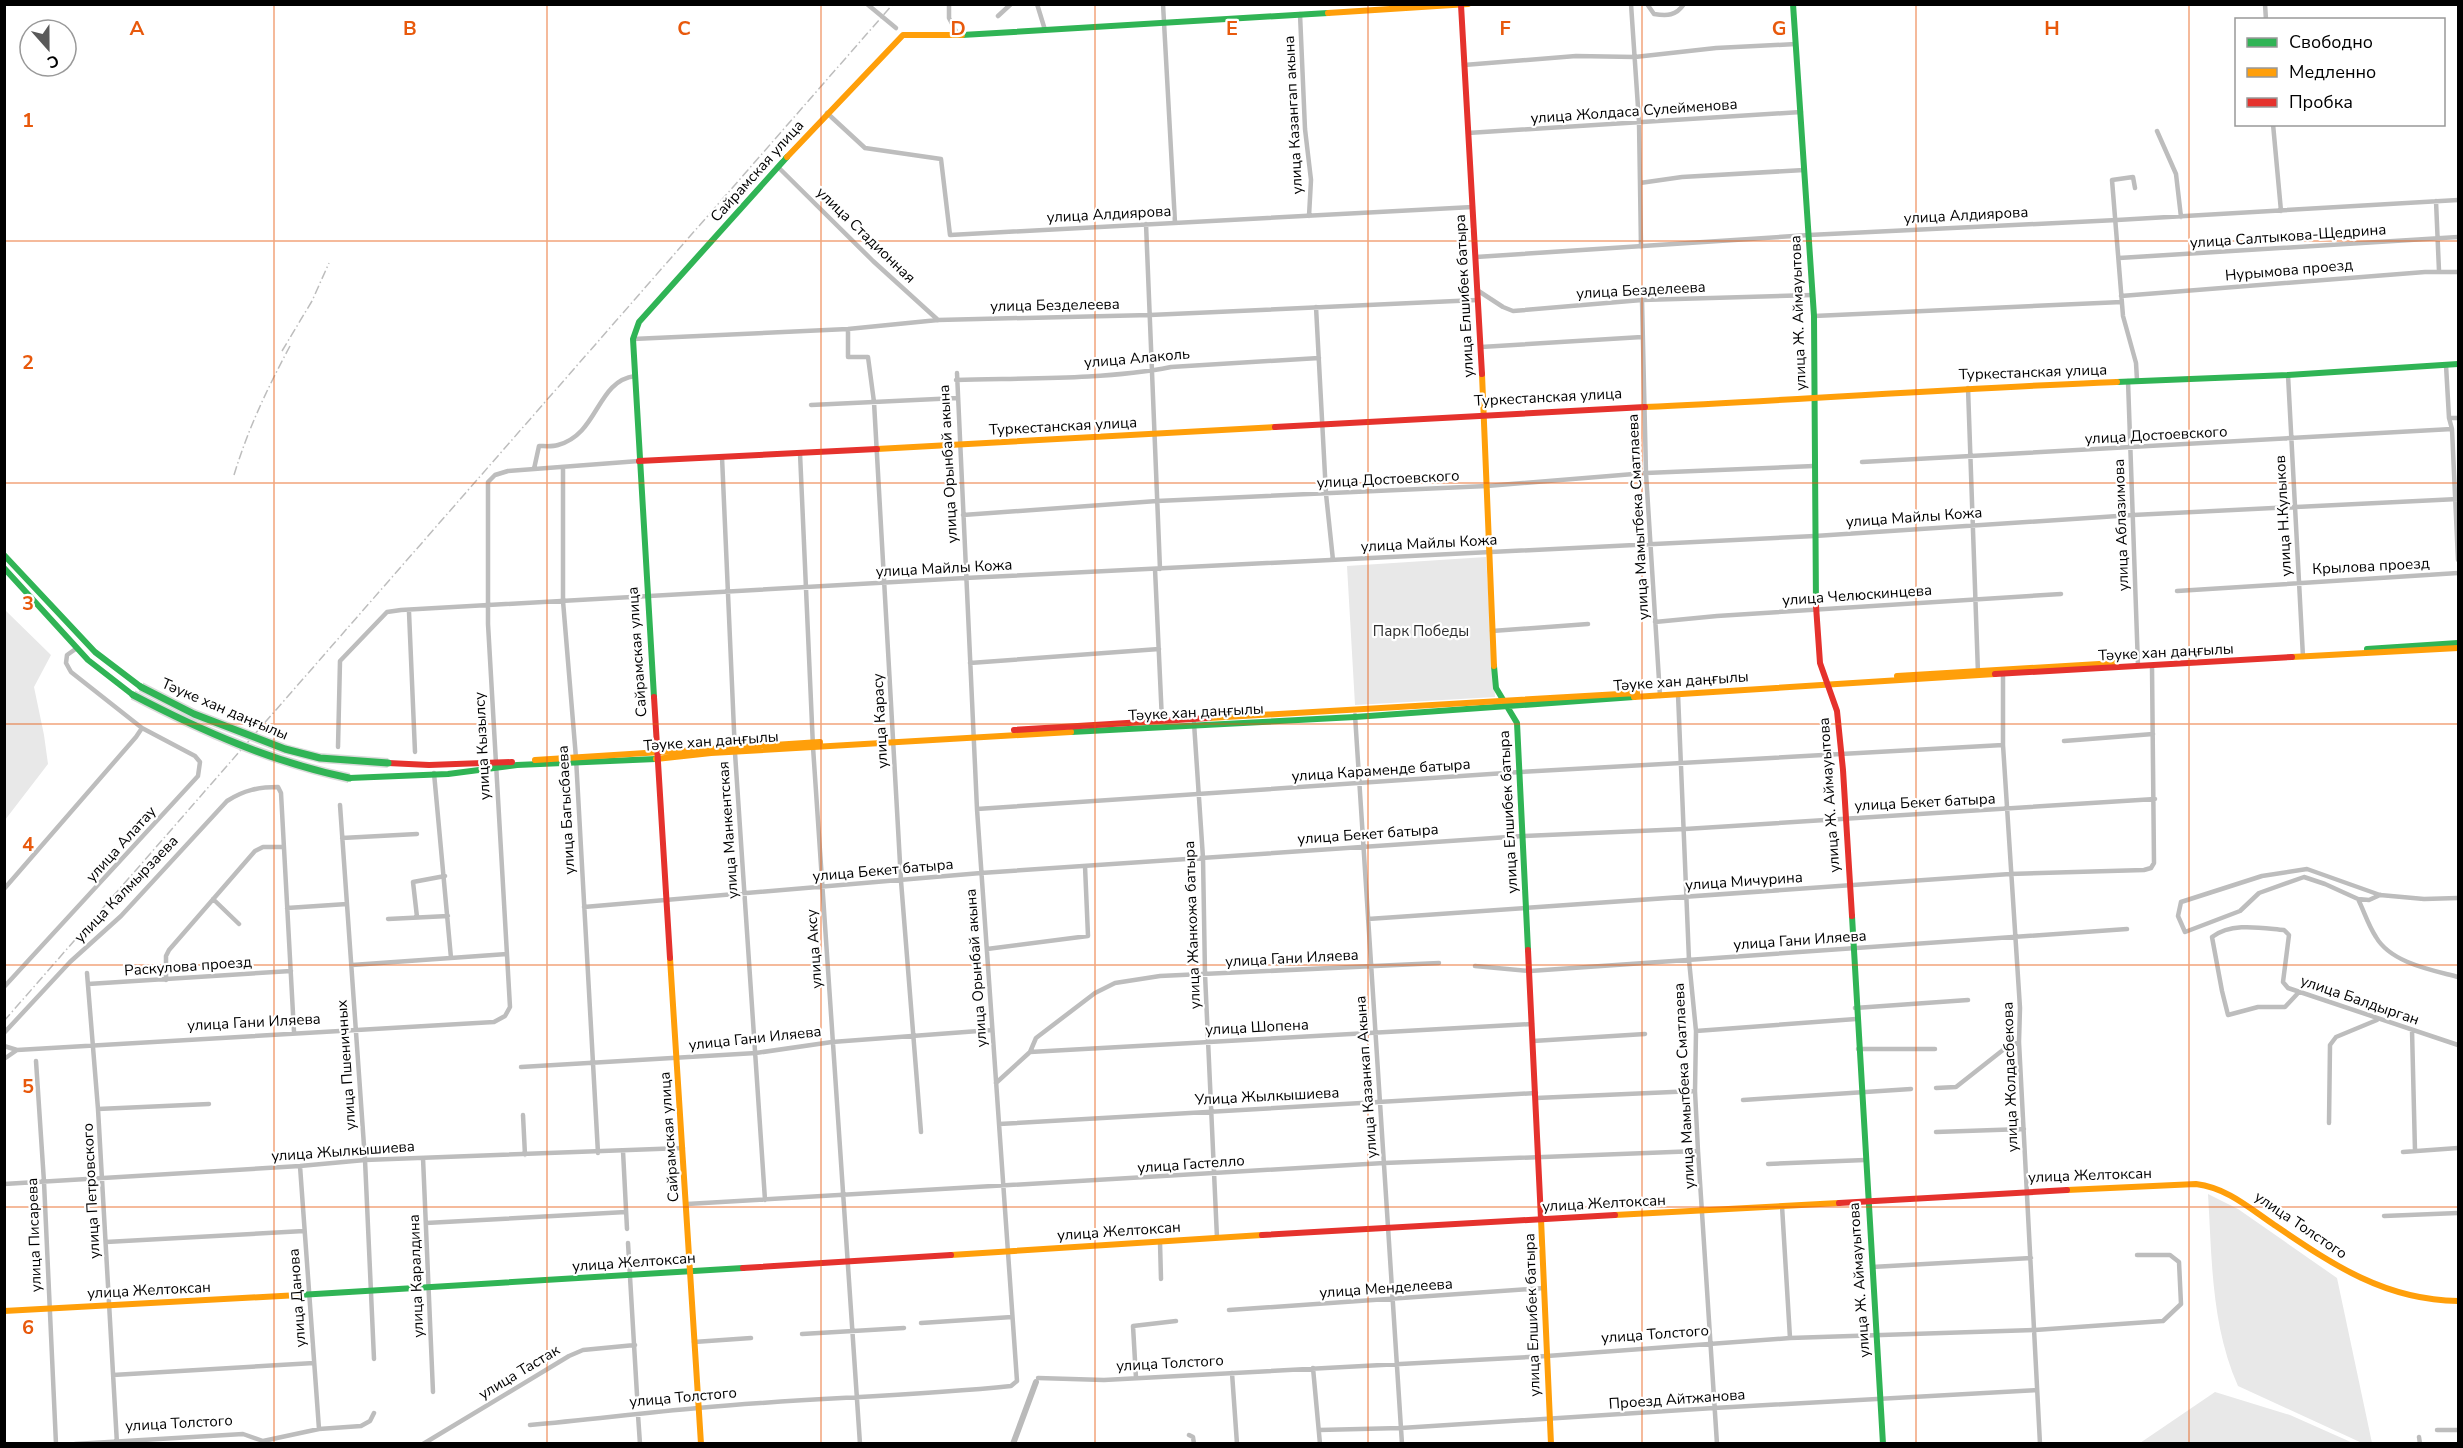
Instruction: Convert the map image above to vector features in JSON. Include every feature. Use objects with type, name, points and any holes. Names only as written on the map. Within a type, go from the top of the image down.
[{"type":"main road","points":[[903,35],[957,35],[1165,20],[1468,4]]},
{"type":"main road","name":"улица Ж. Аймауытова","points":[[1793,4],[1814,316],[1816,610],[1820,663],[1837,711],[1841,753],[1883,1443]]},
{"type":"main road","name":"улица Елшибек батыра","points":[[1461,5],[1481,347],[1496,688],[1504,704],[1512,711],[1517,723],[1551,1443]]},
{"type":"main road","name":"Сайрамская улица","points":[[701,1443],[647,597],[633,339],[639,322],[827,113],[903,35]]},
{"type":"main road","name":"Туркестанская улица","points":[[639,461],[1154,435],[1483,414],[1814,399],[1968,388],[2288,375],[2458,364]]},
{"type":"main road","name":"Тәуке хан даңғылы","points":[[4,555],[95,652],[141,687],[194,714],[285,748],[320,758],[429,765],[517,765],[1980,672],[2458,648]]},
{"type":"main road","name":"Тәуке хан даңғылы","points":[[4,568],[88,660],[133,695],[189,725],[275,760],[318,773],[349,778],[401,777],[493,765]]},
{"type":"main road","name":"Тәуке хан даңғылы","points":[[2138,664],[2152,666],[2458,643]]},
{"type":"main road","name":"улица Желтоксан","points":[[4,1311],[370,1292],[1217,1238],[2027,1192],[2196,1184],[2219,1188],[2233,1196]]},
{"type":"main road","name":"улица Толстого","points":[[2233,1196],[2341,1270],[2401,1292],[2458,1301]]},
{"type":"street","points":[[867,4],[903,35]]},
{"type":"street","points":[[949,4],[949,18],[957,35]]},
{"type":"street","points":[[998,16],[1011,4]]},
{"type":"street","points":[[1037,4],[1045,30]]},
{"type":"street","points":[[1163,4],[1175,223]]},
{"type":"street","points":[[1631,4],[1639,122],[1641,247]]},
{"type":"street","points":[[1647,4],[1654,14],[1671,15],[1678,12],[1684,4]]},
{"type":"street","name":"улица Казангап акына","points":[[1300,14],[1305,129],[1311,180],[1309,216]]},
{"type":"street","points":[[1464,65],[1576,56],[1635,57],[1716,48],[1796,44]]},
{"type":"street","name":"улица Жолдаса Сулейменова","points":[[1468,134],[1801,112]]},
{"type":"street","name":"улица Алдиярова","points":[[827,113],[865,148],[941,159],[950,234],[1473,207]]},
{"type":"street","points":[[2273,126],[2281,211]]},
{"type":"street","points":[[2157,130],[2176,174],[2181,217]]},
{"type":"street","name":"улица Стадионная","points":[[778,167],[873,261],[938,320]]},
{"type":"street","points":[[1640,183],[1682,177],[1804,170]]},
{"type":"street","points":[[2135,188],[2133,177],[2112,180],[2124,321],[2136,363],[2137,380]]},
{"type":"street","name":"улица Алдиярова","points":[[1476,257],[1809,235],[2181,217],[2458,200]]},
{"type":"street","points":[[2436,201],[2439,271]]},
{"type":"street","points":[[1146,224],[1157,501],[1162,724]]},
{"type":"street","name":"улица Салтыкова-Щедрина","points":[[2119,258],[2458,237]]},
{"type":"street","name":"Нурымова проезд","points":[[2121,296],[2439,271],[2458,272]]},
{"type":"street","name":"улица Безделеева","points":[[1477,289],[1496,303],[1513,311],[1642,300],[1813,295]]},
{"type":"street","name":"улица Безделеева","points":[[633,339],[848,329],[938,320],[1150,315],[1477,300]]},
{"type":"street","name":"улица Мамытбека Сматлаева","points":[[1642,300],[1649,543],[1660,694]]},
{"type":"street","points":[[1814,316],[2122,302]]},
{"type":"street","points":[[1316,308],[1326,494],[1333,560]]},
{"type":"street","name":"улица Карасу","points":[[848,329],[848,357],[868,357],[874,402],[902,881],[921,1132]]},
{"type":"street","points":[[1481,347],[1642,337]]},
{"type":"street","name":"улица Алаколь","points":[[956,380],[1047,377],[1319,358]]},
{"type":"street","points":[[2446,365],[2457,499],[2458,560]]},
{"type":"street","name":"улица Орынбай акына","points":[[957,373],[977,809],[1017,1381]]},
{"type":"street","name":"улица Н.Кулыков","points":[[2288,375],[2303,655]]},
{"type":"street","points":[[635,376],[622,378],[610,388],[582,431],[558,445],[539,446],[534,469],[639,461]]},
{"type":"street","name":"улица Аблазимова","points":[[2128,381],[2138,664]]},
{"type":"street","points":[[1968,388],[1980,672]]},
{"type":"street","points":[[810,405],[957,398]]},
{"type":"street","points":[[2449,418],[2458,417]]},
{"type":"street","name":"улица Достоевского","points":[[1862,462],[1970,458],[2452,429]]},
{"type":"street","name":"улица Аксу","points":[[800,453],[813,745],[860,1443]]},
{"type":"street","name":"улица Манкентская","points":[[722,457],[735,750],[765,1200]]},
{"type":"street","name":"улица Достоевского","points":[[963,515],[1157,501],[1487,486],[1646,473],[1814,466]]},
{"type":"street","name":"улица Багысбаева","points":[[563,467],[563,601],[576,760],[598,1153]]},
{"type":"street","name":"улица Кызылсу","points":[[505,1016],[510,1007],[493,765],[488,605],[488,482],[495,476],[508,471],[534,469]]},
{"type":"street","name":"улица Майлы Кожа","points":[[338,747],[340,662],[387,612],[401,610],[965,578],[1815,536],[2133,515],[2457,499]]},
{"type":"street","name":"Крылова проезд","points":[[2177,591],[2458,573]]},
{"type":"street","name":"улица Челюскинцева","points":[[1655,622],[2061,594]]},
{"type":"street","points":[[409,612],[415,752]]},
{"type":"street","points":[[1492,631],[1588,624]]},
{"type":"street","name":"улица Алатау","points":[[4,987],[198,776],[200,762],[195,756],[142,728],[71,672],[66,663],[67,655],[76,648]]},
{"type":"street","points":[[970,663],[1159,649]]},
{"type":"street","points":[[2152,666],[2155,799]]},
{"type":"street","name":"улица Жолдасбекова","points":[[2003,672],[2003,745],[2020,1008],[2019,1042],[2040,1443]]},
{"type":"street","name":"улица Мамытбека Сматлаева","points":[[1678,693],[1689,960],[1696,1031],[1695,1091],[1698,1151],[1717,1443]]},
{"type":"street","name":"улица Казанкап Акына","points":[[1355,713],[1402,1443]]},
{"type":"street","name":"улица Жанкожа батыра","points":[[1194,723],[1197,796],[1203,858],[1205,974],[1217,1238]]},
{"type":"street","points":[[4,888],[142,728]]},
{"type":"street","points":[[2064,741],[2153,734]]},
{"type":"street","name":"улица Караменде батыра","points":[[977,809],[1197,796],[1520,772],[2003,745]]},
{"type":"street","points":[[434,773],[452,958]]},
{"type":"street","name":"улица Калмырзаева","points":[[4,1033],[70,962],[121,916],[227,801],[239,793],[261,787],[278,787],[281,793],[284,847]]},
{"type":"street","name":"улица Бекет батыра","points":[[584,907],[981,873],[1523,836],[1684,829],[2155,799]]},
{"type":"street","name":"улица Мичурина","points":[[1368,919],[2010,874],[2144,870],[2154,863],[2155,799]]},
{"type":"street","name":"улица Пшеничных","points":[[340,805],[365,1160],[374,1359]]},
{"type":"street","points":[[342,838],[417,834]]},
{"type":"street","points":[[166,980],[166,953],[258,848],[284,847],[294,1032]]},
{"type":"street","points":[[987,949],[1088,936],[1085,866]]},
{"type":"street","points":[[2380,895],[2370,900],[2356,898],[2304,877],[2259,893],[2240,911],[2186,932],[2178,916],[2181,902],[2262,876],[2307,869],[2380,895],[2424,900],[2458,898]]},
{"type":"street","points":[[417,917],[413,882],[445,876]]},
{"type":"street","points":[[2356,898],[2377,939],[2388,949],[2421,967],[2458,977]]},
{"type":"street","points":[[213,899],[239,924]]},
{"type":"street","points":[[287,908],[347,904]]},
{"type":"street","points":[[388,920],[448,916]]},
{"type":"street","name":"улица Балдырган","points":[[2299,992],[2285,1007],[2258,1007],[2228,1015],[2212,938],[2224,930],[2253,927],[2288,932],[2283,982],[2288,988],[2458,1045]]},
{"type":"street","name":"улица Гани Иляева","points":[[1475,966],[1530,971],[2127,930]]},
{"type":"street","points":[[352,965],[507,954]]},
{"type":"street","name":"улица Гани Иляева","points":[[1030,1052],[1036,1038],[1095,993],[1115,982],[1160,976],[1439,963]]},
{"type":"street","name":"Раскулова проезд","points":[[88,984],[291,971]]},
{"type":"street","name":"улица Петровского","points":[[87,974],[98,1110],[117,1442]]},
{"type":"street","points":[[1855,1008],[1968,999]]},
{"type":"street","name":"улица Гани Иляева","points":[[4,1046],[16,1050],[494,1022],[505,1016]]},
{"type":"street","points":[[1696,1031],[1856,1019]]},
{"type":"street","points":[[2329,1123],[2330,1045],[2336,1037],[2378,1019]]},
{"type":"street","name":"улица Шопена","points":[[1030,1052],[1532,1024]]},
{"type":"street","name":"улица Гани Иляева","points":[[521,1067],[756,1053],[912,1034],[992,1030]]},
{"type":"street","points":[[2412,1030],[2415,1151]]},
{"type":"street","points":[[1533,1041],[1645,1034]]},
{"type":"street","points":[[1936,1088],[1956,1087],[2008,1046],[2019,1042]]},
{"type":"street","points":[[1858,1049],[1935,1049]]},
{"type":"street","points":[[4,1059],[16,1050]]},
{"type":"street","points":[[996,1084],[1030,1052]]},
{"type":"street","name":"улица Писарева","points":[[36,1061],[56,1443]]},
{"type":"street","points":[[1743,1100],[1911,1089]]},
{"type":"street","points":[[1536,1096],[1695,1091]]},
{"type":"street","name":"Улица Жылкышиева","points":[[999,1124],[1380,1102],[1536,1096]]},
{"type":"street","points":[[98,1110],[209,1104]]},
{"type":"street","points":[[523,1115],[525,1155]]},
{"type":"street","points":[[1935,1132],[2024,1130]]},
{"type":"street","name":"улица Жылкышиева","points":[[4,1184],[365,1160],[683,1148]]},
{"type":"street","points":[[2403,1152],[2458,1148]]},
{"type":"street","points":[[623,1151],[627,1229]]},
{"type":"street","name":"улица Гастелло","points":[[687,1204],[1213,1175],[1384,1163],[1698,1151]]},
{"type":"street","name":"улица Каралдина","points":[[423,1158],[433,1392]]},
{"type":"street","points":[[1768,1164],[1865,1160]]},
{"type":"street","name":"улица Данова","points":[[300,1166],[319,1429]]},
{"type":"street","points":[[1782,1206],[1790,1338]]},
{"type":"street","points":[[426,1223],[626,1212]]},
{"type":"street","points":[[2384,1216],[2458,1213]]},
{"type":"street","points":[[106,1242],[304,1231]]},
{"type":"street","points":[[1160,1242],[1161,1279]]},
{"type":"street","points":[[628,1243],[638,1395]]},
{"type":"street","name":"улица Толстого","points":[[1038,1378],[1104,1380],[1547,1356],[1790,1338],[2035,1330],[2163,1322],[2181,1304],[2178,1262],[2170,1255],[2137,1255]]},
{"type":"street","points":[[1872,1267],[2031,1258]]},
{"type":"street","name":"улица Менделеева","points":[[1229,1310],[1544,1288]]},
{"type":"street","points":[[921,1323],[1012,1317]]},
{"type":"street","points":[[1136,1378],[1133,1326],[1176,1321]]},
{"type":"street","points":[[802,1334],[904,1328]]},
{"type":"street","points":[[694,1342],[751,1338]]},
{"type":"street","name":"улица Тастак","points":[[423,1443],[568,1356],[592,1348],[634,1345]]},
{"type":"street","points":[[113,1375],[314,1363]]},
{"type":"street","points":[[1313,1368],[1320,1443]]},
{"type":"street","points":[[1232,1373],[1236,1443]]},
{"type":"street","name":"улица Толстого","points":[[530,1425],[698,1408],[858,1396],[934,1394],[1011,1386],[1017,1381]]},
{"type":"street","name":"Проезд Айтжанова","points":[[1319,1430],[1401,1428],[2037,1390]]},
{"type":"street","points":[[319,1429],[361,1426],[370,1421],[374,1413]]},
{"type":"street","points":[[638,1415],[640,1443]]},
{"type":"street","name":"улица Толстого","points":[[75,1443],[243,1434],[263,1442],[319,1429]]},
{"type":"street","points":[[2437,1430],[2458,1430]]},
{"type":"street","points":[[1189,1435],[1194,1438],[1194,1443]]},
{"type":"street","points":[[2419,1437],[2420,1443]]},
{"type":"green space","name":"Парк Победы","points":[[1486,557],[1495,697],[1355,705],[1347,566]]},
{"type":"green space","points":[[4,609],[51,655],[34,687],[48,764],[5,820]]},
{"type":"green space","points":[[2208,1194],[2238,1209],[2337,1278],[2372,1443],[2362,1443],[2238,1386],[2222,1339],[2214,1292]]},
{"type":"green space","points":[[2215,1392],[2290,1415],[2353,1443],[2140,1443]]},
{"type":"waterway","points":[[1013,1444],[1036,1382]]},
{"type":"railway","points":[[4,1021],[893,4]]},
{"type":"railway","points":[[282,351],[312,301],[329,263]]},
{"type":"railway","points":[[234,475],[245,441],[290,346]]},
{"type":"traffic: fast","points":[[1793,4],[1814,316],[1816,606]]},
{"type":"traffic: fast","points":[[962,35],[1328,13]]},
{"type":"traffic: fast","points":[[654,697],[633,339],[639,322],[787,157]]},
{"type":"traffic: fast","points":[[2117,382],[2288,375],[2458,364]]},
{"type":"traffic: fast","points":[[4,555],[95,652],[141,687]]},
{"type":"traffic: fast","points":[[4,568],[88,660],[133,695]]},
{"type":"traffic: fast","points":[[2367,649],[2458,643]]},
{"type":"traffic: fast","points":[[1494,666],[1496,688],[1517,723],[1528,950]]},
{"type":"traffic: fast","points":[[141,687],[194,714],[285,749],[320,758],[388,763]]},
{"type":"traffic: fast","points":[[133,695],[238,744],[292,763],[349,778]]},
{"type":"traffic: fast","points":[[1071,732],[1355,717],[1634,697]]},
{"type":"traffic: fast","points":[[349,778],[448,774],[517,765],[656,759]]},
{"type":"traffic: fast","points":[[1852,916],[1883,1444]]},
{"type":"traffic: fast","points":[[299,1295],[743,1268]]},
{"type":"traffic: slow","points":[[1328,13],[1468,4]]},
{"type":"traffic: slow","points":[[787,157],[903,35],[962,35]]},
{"type":"traffic: slow","points":[[1482,374],[1494,666]]},
{"type":"traffic: slow","points":[[1645,407],[2117,382]]},
{"type":"traffic: slow","points":[[877,449],[1275,427]]},
{"type":"traffic: slow","points":[[2292,657],[2458,648]]},
{"type":"traffic: slow","points":[[1897,676],[2116,663]]},
{"type":"traffic: slow","points":[[1634,697],[1995,674]]},
{"type":"traffic: slow","points":[[1209,718],[1637,693]]},
{"type":"traffic: slow","points":[[656,759],[711,753],[1071,732]]},
{"type":"traffic: slow","points":[[535,760],[820,742]]},
{"type":"traffic: slow","points":[[670,958],[701,1444]]},
{"type":"traffic: slow","points":[[2067,1190],[2196,1184],[2207,1186],[2237,1199],[2316,1253],[2360,1277],[2406,1294],[2458,1301]]},
{"type":"traffic: slow","points":[[1615,1215],[1839,1203]]},
{"type":"traffic: slow","points":[[1541,1219],[1551,1444]]},
{"type":"traffic: slow","points":[[951,1255],[1262,1235]]},
{"type":"traffic: slow","points":[[4,1311],[299,1295]]},
{"type":"traffic: jam","points":[[1461,5],[1482,374]]},
{"type":"traffic: jam","points":[[1275,427],[1645,407]]},
{"type":"traffic: jam","points":[[639,461],[877,449]]},
{"type":"traffic: jam","points":[[1816,606],[1820,663],[1837,711],[1852,916]]},
{"type":"traffic: jam","points":[[1995,674],[2292,657]]},
{"type":"traffic: jam","points":[[654,697],[670,958]]},
{"type":"traffic: jam","points":[[1014,730],[1209,718]]},
{"type":"traffic: jam","points":[[388,763],[429,765],[512,762]]},
{"type":"traffic: jam","points":[[1528,950],[1541,1219]]},
{"type":"traffic: jam","points":[[1839,1203],[2067,1190]]},
{"type":"traffic: jam","points":[[1262,1235],[1615,1215]]},
{"type":"traffic: jam","points":[[743,1268],[951,1255]]}]
